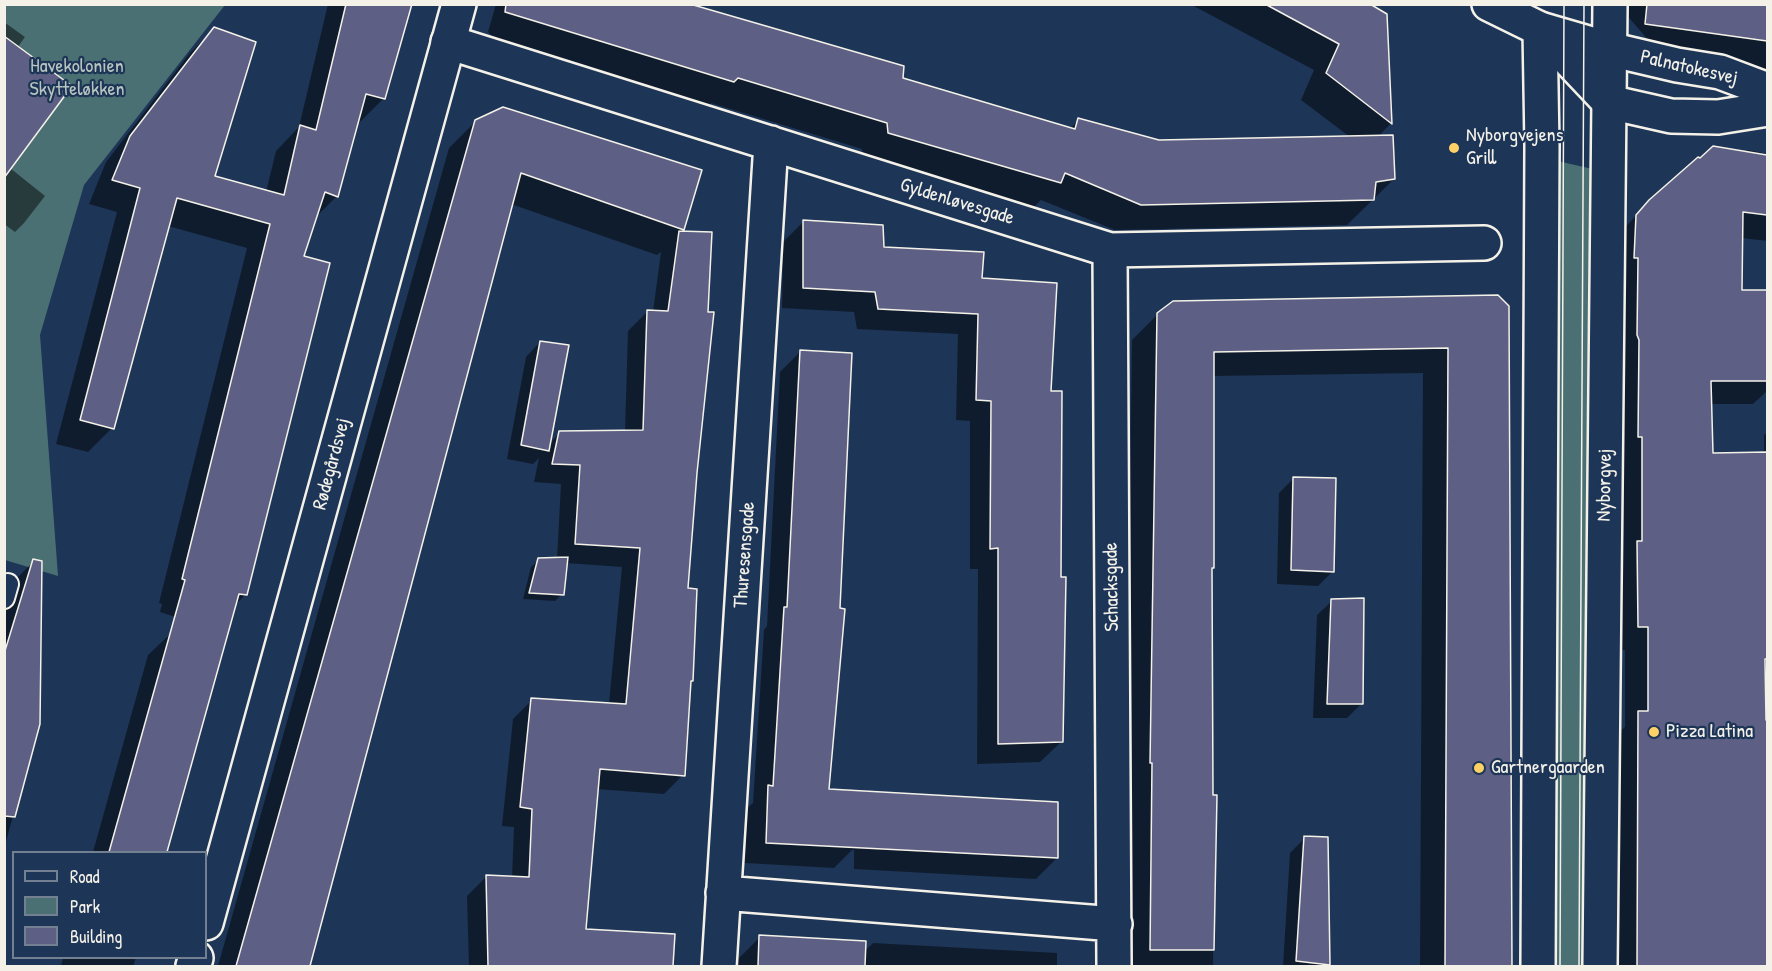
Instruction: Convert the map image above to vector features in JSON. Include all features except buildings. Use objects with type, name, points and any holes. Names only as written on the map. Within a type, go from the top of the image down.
[{"type":"street","name":"Rødegårdsvej","points":[[207,919],[459,4]]},
{"type":"street","points":[[1489,4],[1540,17],[1609,102]]},
{"type":"street","name":"Nyborgvej","points":[[1600,966],[1610,4]]},
{"type":"street","points":[[1538,966],[1542,158],[1540,17]]},
{"type":"street","name":"Palnatokesvej","points":[[1540,17],[1610,50],[1720,72],[1767,90]]},
{"type":"street","name":"Gyldenløvesgade","points":[[448,42],[1110,250],[1484,243]]},
{"type":"street","name":"Palnatokesvej","points":[[1609,102],[1671,116],[1718,117],[1767,109]]},
{"type":"street","name":"Thuresensgade","points":[[719,966],[771,143]]},
{"type":"street","name":"Schacksgade","points":[[1110,250],[1114,966]]},
{"type":"street","points":[[723,893],[1114,924]]},
{"type":"green space","name":"Havekolonien Skytteløkken","points":[[4,5],[225,5],[84,185],[40,335],[58,576],[5,560]]},
{"type":"green space","points":[[1553,160],[1597,170],[1591,966],[1548,966]]},
{"type":"tram line","points":[[1560,966],[1564,4]]},
{"type":"tram line","points":[[1579,966],[1584,4]]},
{"type":"place","name":"Nyborgvejens Grill","points":[[1454,148]]},
{"type":"place","name":"Pizza Latina","points":[[1654,732]]},
{"type":"place","name":"Gartnergaarden","points":[[1479,768]]}]
